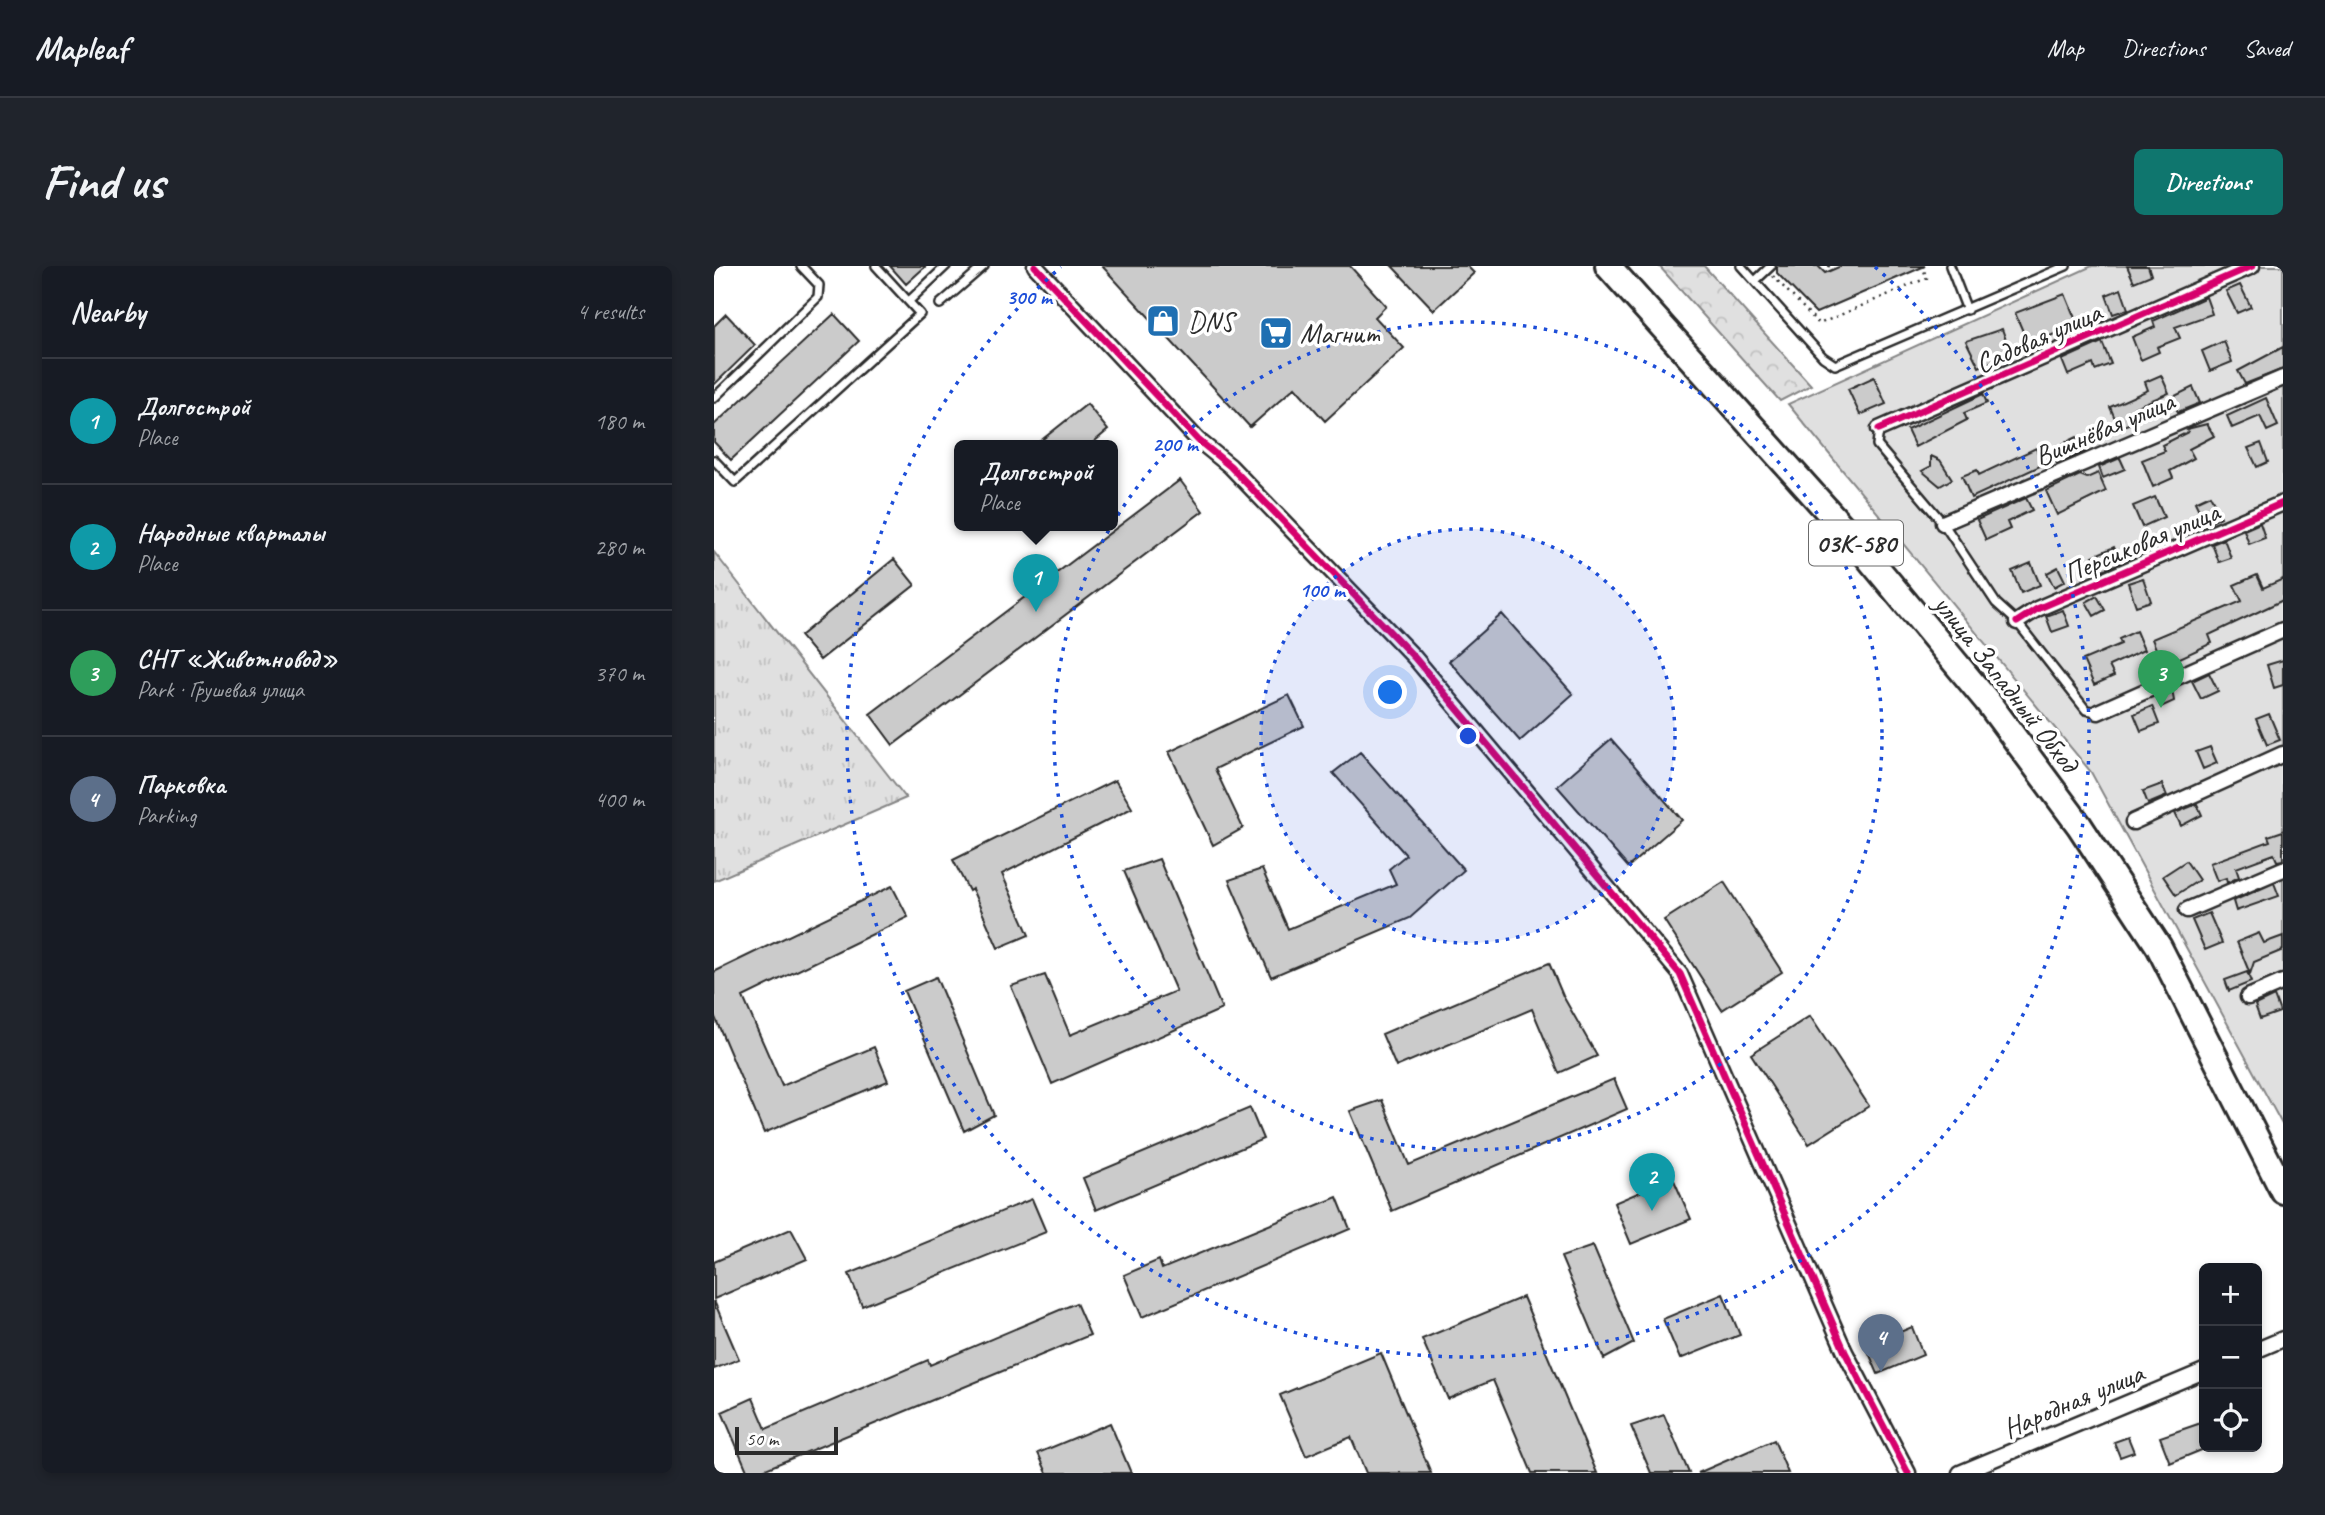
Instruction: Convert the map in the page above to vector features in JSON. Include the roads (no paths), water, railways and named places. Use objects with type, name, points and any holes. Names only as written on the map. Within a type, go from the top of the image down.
[{"type":"highway","points":[[1592,266],[1638,298]]},
{"type":"highway","name":"улица Западный Обход","points":[[1608,266],[1853,539],[1987,701],[2079,825],[2159,947],[2283,1191]]},
{"type":"highway","name":"улица Западный Обход","points":[[1623,266],[1738,393],[1994,694],[2087,818],[2155,914],[2283,1153]]},
{"type":"street","points":[[1035,266],[1198,440],[1230,466],[1414,657],[1680,974],[1845,1352],[1908,1473]]},
{"type":"street","name":"Садовая улица","points":[[1879,429],[2252,266]]},
{"type":"street","name":"Вишнёвая улица","points":[[1943,523],[2283,378]]},
{"type":"street","name":"Персиковая улица","points":[[2017,622],[2037,610],[2283,503]]},
{"type":"street","points":[[2098,712],[2283,630]]},
{"type":"street","points":[[2133,822],[2283,754]]},
{"type":"street","points":[[2187,910],[2283,869]]},
{"type":"street","points":[[2248,996],[2283,982]]},
{"type":"street","points":[[2262,1348],[2283,1339]]},
{"type":"street","name":"Народная улица","points":[[1960,1473],[2199,1373]]},
{"type":"lane","points":[[714,398],[814,303],[820,291],[818,285],[801,266]]},
{"type":"lane","points":[[714,460],[734,482],[920,314],[876,266]]},
{"type":"lane","points":[[909,301],[946,266]]},
{"type":"lane","points":[[940,304],[984,266]]},
{"type":"lane","points":[[1741,266],[1823,357],[1836,365],[2066,266]]},
{"type":"lane","points":[[1950,266],[1967,310]]},
{"type":"lane","points":[[1755,281],[1769,268]]},
{"type":"lane","points":[[1879,429],[1877,445],[1943,523],[1996,603],[2017,622],[2086,710],[2098,712]]},
{"type":"place","name":"DNS","points":[[1163,321]]},
{"type":"place","name":"Магнит","points":[[1276,333]]},
{"type":"place","name":"Долгострой","points":[[1036,612]]},
{"type":"place","name":"СНТ «Животновод»","points":[[2161,708]]},
{"type":"place","name":"Народные кварталы","points":[[1652,1211]]},
{"type":"place","name":"Парковка","points":[[1881,1372]]}]
